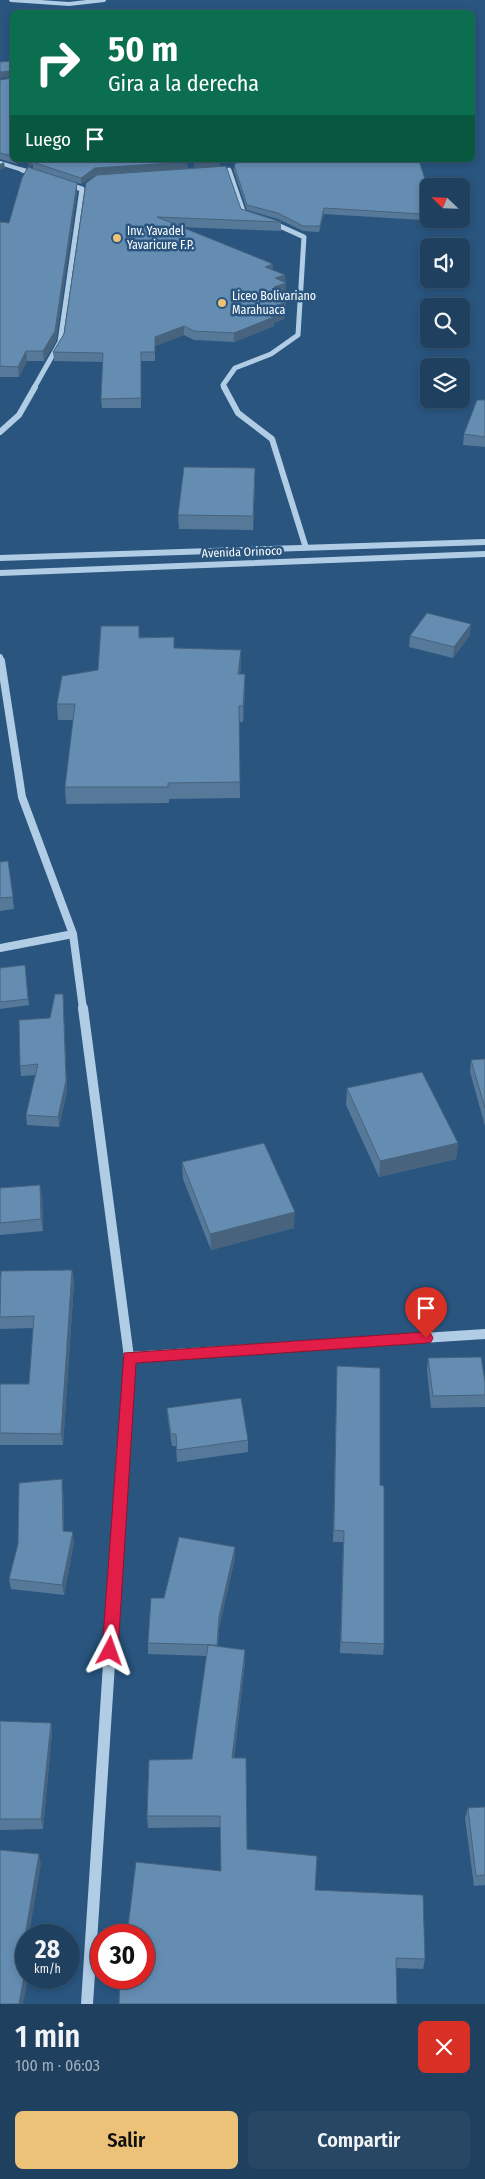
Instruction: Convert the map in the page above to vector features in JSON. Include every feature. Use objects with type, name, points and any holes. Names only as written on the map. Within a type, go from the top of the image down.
[{"type":"street","points":[[11,0],[70,4],[104,0]]},
{"type":"street","points":[[0,163],[46,178]]},
{"type":"street","points":[[220,171],[229,170],[235,165]]},
{"type":"street","points":[[229,170],[244,214],[260,219]]},
{"type":"street","points":[[64,183],[82,189]]},
{"type":"street","points":[[0,432],[18,415],[60,342],[82,189],[87,184]]},
{"type":"street","points":[[268,221],[304,237],[298,335],[271,354],[235,368],[223,385],[238,413],[272,439],[306,548]]},
{"type":"street","name":"Avenida Orinoco","points":[[0,558],[485,542]]},
{"type":"street","name":"Avenida Orinoco","points":[[0,573],[485,554]]},
{"type":"street","points":[[0,657],[22,797],[73,934],[129,1357],[87,2004]]},
{"type":"street","points":[[0,948],[73,934]]},
{"type":"street","points":[[129,1357],[485,1334]]},
{"type":"building","points":[[10,61],[10,71],[0,72],[0,62]]},
{"type":"building","points":[[10,78],[10,156],[0,153],[0,80]]},
{"type":"building","points":[[32,162],[187,162],[95,168],[81,178]]},
{"type":"building","points":[[238,162],[419,162],[425,178],[420,178],[420,214],[324,208],[320,226],[303,226],[278,213],[247,205],[234,165]]},
{"type":"building","points":[[226,166],[241,209],[281,222],[157,217],[273,264],[265,267],[285,275],[275,278],[286,283],[274,287],[286,292],[273,296],[286,302],[275,306],[285,310],[270,316],[274,317],[234,333],[194,331],[184,326],[155,337],[155,352],[141,352],[141,398],[101,399],[103,353],[53,352],[64,334],[86,183],[97,175]]},
{"type":"building","points":[[28,167],[77,183],[55,331],[43,351],[26,351],[18,367],[0,366],[0,222],[9,223],[22,178]]},
{"type":"building","points":[[477,400],[485,400],[485,437],[464,434]]},
{"type":"building","points":[[184,467],[255,468],[253,516],[178,515]]},
{"type":"building","points":[[427,613],[471,624],[454,647],[410,636]]},
{"type":"building","points":[[101,626],[139,626],[139,638],[174,637],[174,648],[241,650],[238,674],[245,674],[243,706],[239,706],[240,782],[168,783],[168,787],[65,787],[75,704],[57,704],[62,676],[98,670]]},
{"type":"building","points":[[8,861],[13,897],[0,898],[0,862]]},
{"type":"building","points":[[25,965],[28,999],[0,1002],[0,968]]},
{"type":"building","points":[[55,994],[63,994],[66,1081],[58,1117],[26,1115],[38,1064],[20,1066],[19,1020],[50,1018]]},
{"type":"building","points":[[485,1059],[485,1108],[471,1060]]},
{"type":"building","points":[[422,1072],[458,1143],[380,1161],[347,1088]]},
{"type":"building","points":[[264,1143],[295,1212],[210,1234],[182,1162]]},
{"type":"building","points":[[40,1185],[41,1219],[0,1223],[0,1188]]},
{"type":"building","points":[[72,1270],[61,1434],[0,1433],[0,1384],[29,1384],[34,1316],[0,1317],[1,1271]]},
{"type":"building","points":[[481,1357],[485,1395],[433,1396],[428,1358]]},
{"type":"building","points":[[337,1366],[380,1368],[380,1485],[384,1486],[384,1644],[341,1642],[344,1531],[334,1530]]},
{"type":"building","points":[[241,1398],[248,1440],[177,1450],[176,1434],[171,1434],[167,1408]]},
{"type":"building","points":[[62,1479],[63,1531],[73,1532],[62,1585],[9,1579],[18,1544],[19,1483]]},
{"type":"building","points":[[179,1537],[235,1547],[219,1617],[217,1645],[148,1643],[151,1598],[164,1598]]},
{"type":"building","points":[[208,1645],[245,1650],[232,1758],[246,1758],[247,1849],[317,1856],[315,1890],[423,1895],[425,1959],[396,1958],[397,2004],[119,2004],[120,1989],[155,1989],[155,1924],[128,1924],[136,1862],[221,1871],[220,1816],[147,1816],[149,1760],[192,1759]]},
{"type":"building","points":[[0,1721],[51,1723],[41,1819],[0,1819]]},
{"type":"building","points":[[485,1807],[485,1875],[476,1876],[468,1808]]},
{"type":"building","points":[[0,1850],[39,1854],[27,1924],[15,1924],[15,1989],[22,1989],[19,2004],[0,2004]]},
{"type":"place","name":"Inv. Yavadel Yavaricure F.P.","points":[[117,238]]},
{"type":"place","name":"Liceo Bolivariano Marahuaca","points":[[222,303]]},
{"type":"route","points":[[110,1651],[129,1357],[426,1338]]}]
